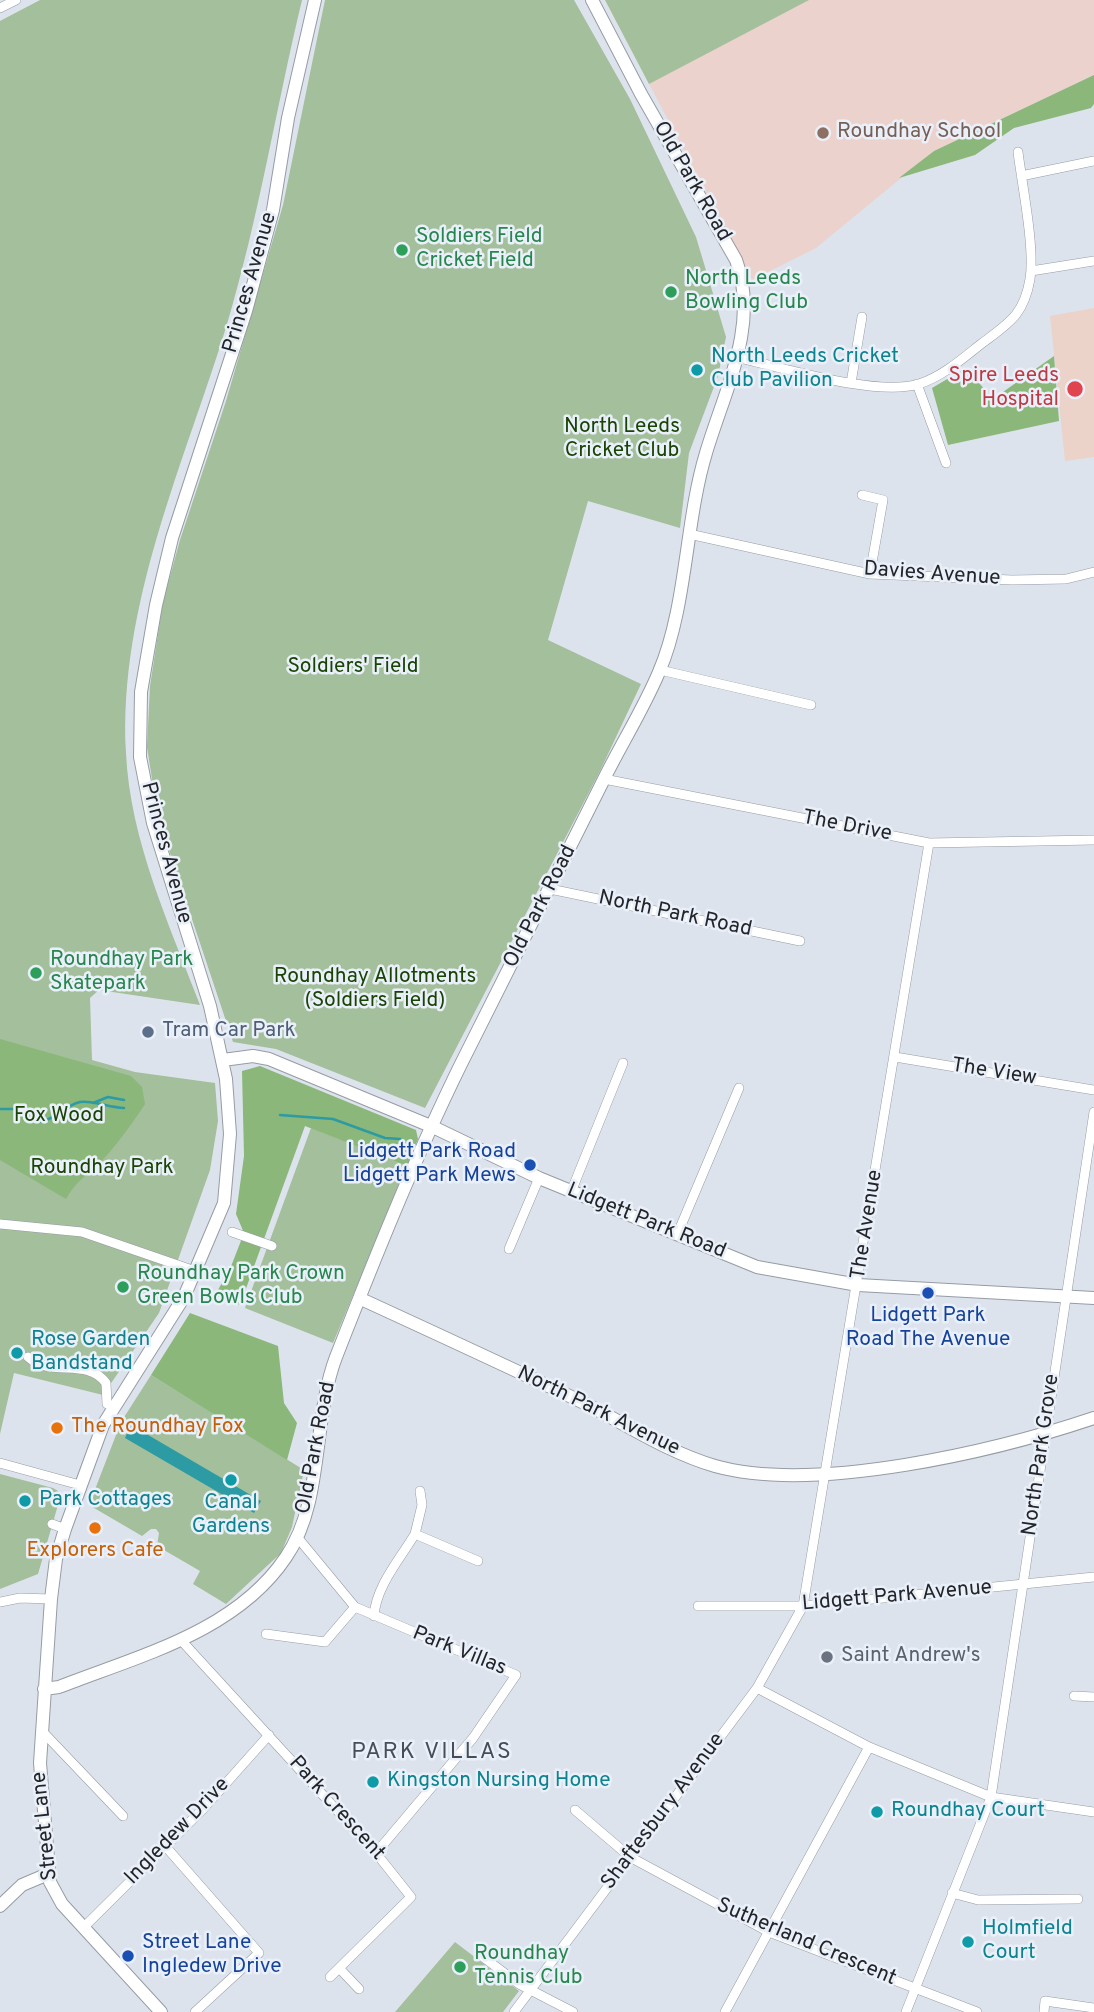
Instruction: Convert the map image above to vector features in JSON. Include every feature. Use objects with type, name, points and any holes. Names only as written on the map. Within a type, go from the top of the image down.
[{"type":"street","points":[[0,8],[16,0]]},
{"type":"street","name":"Princes Avenue","points":[[51,1599],[59,1526],[80,1485],[103,1425],[177,1308],[224,1203],[230,1134],[223,1060],[210,1006],[153,823],[140,757],[141,692],[156,605],[172,538],[246,311],[272,210],[288,118],[315,0]]},
{"type":"street","name":"Old Park Road","points":[[44,1689],[59,1688],[222,1619],[255,1592],[284,1562],[298,1538],[313,1479],[326,1384],[433,1127],[660,670],[705,456],[744,324],[742,284],[736,260],[640,94],[592,0]]},
{"type":"street","points":[[736,357],[851,383],[885,386],[917,384],[942,373],[1014,319],[1026,299],[1031,271],[1018,152]]},
{"type":"street","points":[[1021,176],[1094,161]]},
{"type":"street","points":[[1031,271],[1094,261]]},
{"type":"street","points":[[851,383],[862,317]]},
{"type":"street","points":[[917,384],[946,463]]},
{"type":"street","points":[[862,495],[883,500],[870,574]]},
{"type":"street","name":"Davies Avenue","points":[[690,534],[870,574],[1012,580],[1066,579],[1094,572]]},
{"type":"street","points":[[660,670],[811,705]]},
{"type":"street","name":"The Drive","points":[[604,779],[929,843],[1094,840]]},
{"type":"street","name":"The Avenue","points":[[803,1606],[827,1475],[929,843]]},
{"type":"street","name":"North Park Road","points":[[550,889],[800,941]]},
{"type":"street","name":"Lidgett Park Road","points":[[223,1060],[253,1056],[269,1059],[433,1127],[571,1192],[780,1273],[858,1284],[1065,1294],[1094,1298]]},
{"type":"street","name":"The View","points":[[895,1057],[1094,1090]]},
{"type":"street","points":[[571,1192],[623,1063]]},
{"type":"street","points":[[677,1235],[738,1088]]},
{"type":"street","name":"North Park Grove","points":[[906,2012],[991,1797],[1094,1112]]},
{"type":"street","points":[[509,1249],[539,1178]]},
{"type":"street","points":[[0,1224],[82,1232],[195,1271]]},
{"type":"street","points":[[232,1232],[272,1246]]},
{"type":"street","name":"North Park Avenue","points":[[361,1299],[584,1404],[664,1447],[716,1466],[759,1473],[827,1475],[936,1458],[1046,1434],[1094,1418]]},
{"type":"street","points":[[28,1357],[52,1368],[86,1368],[96,1373],[106,1383],[107,1404]]},
{"type":"street","points":[[0,1463],[80,1485]]},
{"type":"street","points":[[374,1616],[375,1603],[382,1588],[415,1534],[421,1513],[421,1491]]},
{"type":"street","points":[[415,1534],[478,1561]]},
{"type":"street","name":"Park Villas","points":[[298,1538],[355,1607],[516,1675],[473,1738],[376,1853]]},
{"type":"street","name":"Lidgett Park Avenue","points":[[698,1606],[803,1606],[1094,1577]]},
{"type":"street","points":[[0,1602],[20,1598],[51,1599]]},
{"type":"street","name":"Street Lane","points":[[51,1599],[40,1763],[48,1874],[58,1897],[152,2009]]},
{"type":"street","name":"Shaftesbury Avenue","points":[[514,2012],[757,1688],[803,1606]]},
{"type":"street","points":[[266,1634],[325,1642],[355,1607]]},
{"type":"street","name":"Park Crescent","points":[[180,1639],[376,1853],[411,1897],[330,1977]]},
{"type":"street","points":[[757,1688],[869,1747],[991,1797],[1094,1812]]},
{"type":"street","points":[[1074,1696],[1094,1697]]},
{"type":"street","points":[[42,1731],[124,1816]]},
{"type":"street","name":"Ingledew Drive","points":[[84,1927],[166,1847],[269,1735]]},
{"type":"street","points":[[725,2012],[869,1747]]},
{"type":"street","name":"Sutherland Crescent","points":[[575,1810],[630,1857],[769,1932],[977,2012]]},
{"type":"street","points":[[166,1847],[259,1952],[195,2012]]},
{"type":"street","points":[[0,1906],[22,1885],[48,1874]]},
{"type":"street","points":[[951,1893],[978,1900],[1078,1899]]},
{"type":"street","points":[[479,1954],[531,1990],[573,2012]]},
{"type":"street","points":[[340,1968],[359,1989]]},
{"type":"street","points":[[1044,2012],[1045,2001],[1094,2008]]},
{"type":"shaded area","name":"Roundhay School","points":[[605,0],[1094,0],[1094,75],[934,151],[816,248],[752,280]]},
{"type":"shaded area","name":"Spire Leeds Hospital","points":[[1094,308],[1094,457],[1065,461],[1050,316]]},
{"type":"green space","name":"Roundhay Park","points":[[40,0],[302,0],[238,284],[174,481],[143,589],[132,643],[126,698],[126,753],[135,818],[164,913],[200,1005],[99,990],[90,998],[92,1060],[135,1072],[215,1083],[218,1121],[210,1170],[159,1313],[103,1395],[14,1373],[0,1434],[0,21]]},
{"type":"green space","name":"Soldiers' Field","points":[[325,0],[574,0],[630,99],[696,237],[726,337],[718,376],[689,453],[680,528],[588,501],[548,640],[641,684],[600,771],[425,1108],[276,1049],[233,1042],[158,817],[147,747],[150,686],[163,602],[180,540],[226,401],[283,205]]},
{"type":"green space","points":[[605,0],[809,0],[649,84]]},
{"type":"green space","points":[[1094,75],[1094,104],[1091,108],[1014,128],[975,155],[899,178],[934,151]]},
{"type":"green space","points":[[1054,356],[1059,421],[948,445],[932,388],[966,368],[993,399]]},
{"type":"green space","name":"Fox Wood","points":[[0,1039],[131,1076],[142,1087],[145,1104],[123,1136],[80,1180],[66,1199],[0,1160]]},
{"type":"green space","points":[[260,1066],[416,1130],[418,1139],[407,1166],[305,1126],[240,1305],[215,1295],[230,1269],[244,1233],[236,1214],[244,1156],[242,1071]]},
{"type":"green space","points":[[311,1128],[407,1166],[333,1343],[245,1308]]},
{"type":"green space","points":[[190,1313],[278,1346],[284,1403],[297,1423],[287,1460],[151,1375]]},
{"type":"green space","name":"Canal Gardens","points":[[151,1375],[304,1470],[292,1527],[281,1553],[226,1604],[193,1584],[200,1571],[157,1546],[159,1533],[156,1529],[151,1529],[142,1536],[89,1505],[121,1422]]},
{"type":"green space","points":[[0,1474],[53,1488],[58,1491],[60,1498],[38,1574],[0,1589]]},
{"type":"green space","name":"Roundhay Tennis Club","points":[[455,1942],[519,1991],[503,2012],[395,2012]]},
{"type":"water","points":[[131,1425],[261,1501],[254,1513],[125,1438]]},
{"type":"waterway","points":[[93,1103],[108,1097],[124,1100]]},
{"type":"waterway","points":[[0,1109],[22,1109],[29,1118],[43,1121],[80,1102],[124,1108]]},
{"type":"waterway","points":[[280,1115],[333,1119],[385,1138],[400,1139]]},
{"type":"place","name":"Roundhay School","points":[[823,133]]},
{"type":"place","name":"Soldiers Field Cricket Field","points":[[402,250]]},
{"type":"place","name":"North Leeds Bowling Club","points":[[671,292]]},
{"type":"place","name":"North Leeds Cricket Club Pavilion","points":[[697,370]]},
{"type":"place","name":"Spire Leeds Hospital","points":[[1075,389]]},
{"type":"place","name":"Roundhay Park Skatepark","points":[[36,973]]},
{"type":"place","name":"Tram Car Park","points":[[148,1032]]},
{"type":"place","name":"Lidgett Park Road Lidgett Park Mews","points":[[530,1165]]},
{"type":"place","name":"Roundhay Park Crown Green Bowls Club","points":[[123,1287]]},
{"type":"place","name":"Lidgett Park Road The Avenue","points":[[928,1293]]},
{"type":"place","name":"Rose Garden Bandstand","points":[[17,1353]]},
{"type":"place","name":"The Roundhay Fox","points":[[57,1428]]},
{"type":"place","name":"Canal Gardens","points":[[231,1480]]},
{"type":"place","name":"Park Cottages","points":[[25,1501]]},
{"type":"place","name":"Explorers Cafe","points":[[95,1528]]},
{"type":"place","name":"Saint Andrew's","points":[[827,1657]]},
{"type":"place","name":"Kingston Nursing Home","points":[[373,1782]]},
{"type":"place","name":"Roundhay Court","points":[[877,1812]]},
{"type":"place","name":"Holmfield Court","points":[[968,1942]]},
{"type":"place","name":"Street Lane Ingledew Drive","points":[[128,1956]]},
{"type":"place","name":"Roundhay Tennis Club","points":[[460,1967]]},
{"type":"district","name":"PARK VILLAS","points":[[432,1753]]},
{"type":"park label","name":"North Leeds Cricket Club","points":[[622,440]]},
{"type":"park label","name":"Roundhay Allotments (Soldiers Field)","points":[[375,990]]}]
